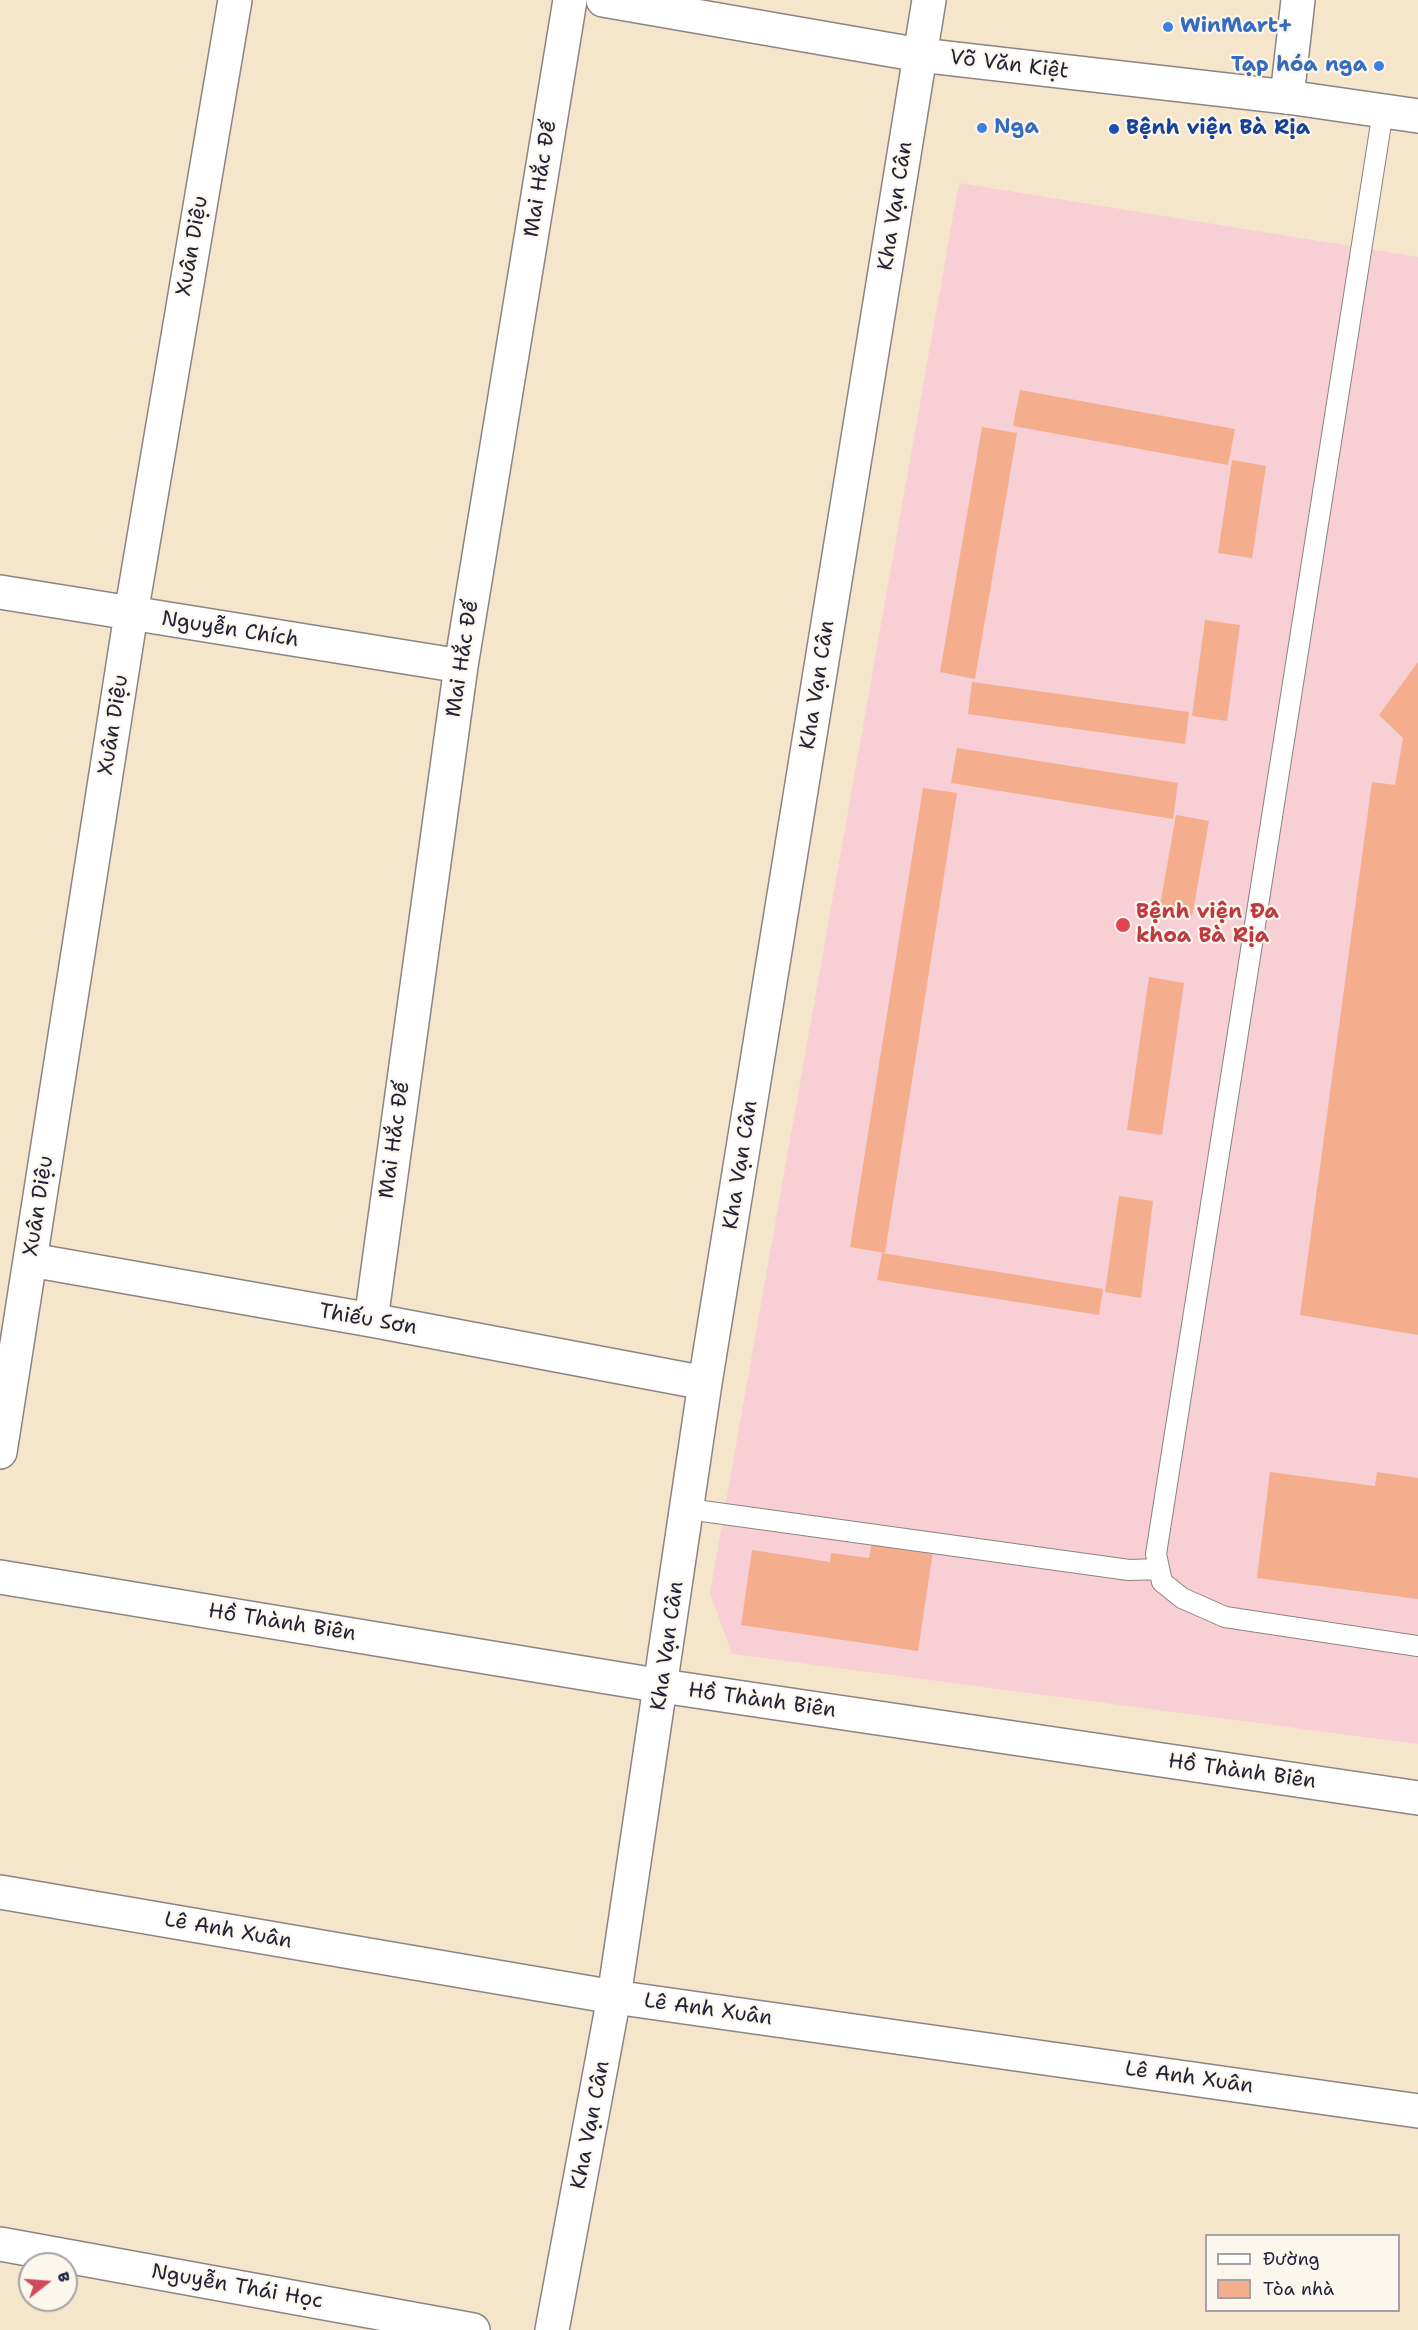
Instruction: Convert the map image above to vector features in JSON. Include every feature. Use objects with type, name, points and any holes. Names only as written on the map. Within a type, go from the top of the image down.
[{"type":"street","name":"Xuân Diệu","points":[[0,1452],[131,614],[235,0]]},
{"type":"street","name":"Mai Hắc Đế","points":[[371,1320],[461,666],[570,0]]},
{"type":"street","name":"Võ Văn Kiệt","points":[[603,0],[920,55],[1287,98],[1418,116]]},
{"type":"street","name":"Kha Vạn Cân","points":[[552,2330],[615,1997],[705,1383],[929,0]]},
{"type":"street","points":[[1287,98],[1298,0]]},
{"type":"street","name":"Nguyễn Chích","points":[[0,592],[461,666]]},
{"type":"street","name":"Thiếu Sơn","points":[[31,1260],[371,1320],[705,1383]]},
{"type":"street","name":"Hồ Thành Biên","points":[[0,1576],[662,1686],[1418,1798]]},
{"type":"street","name":"Lê Anh Xuân","points":[[0,1892],[615,1997],[1418,2111]]},
{"type":"street","name":"Nguyễn Thái Học","points":[[0,2244],[473,2330]]},
{"type":"lane","points":[[1383,111],[1155,1554],[1162,1582],[1182,1598],[1225,1617],[1418,1646]]},
{"type":"lane","points":[[688,1509],[1129,1570],[1158,1569]]},
{"type":"shaded area","name":"Bệnh viện Đa khoa Bà Rịa","points":[[959,183],[1418,257],[1418,1744],[732,1654],[710,1593]]},
{"type":"building","points":[[1020,390],[1235,429],[1228,465],[1013,426]]},
{"type":"building","points":[[982,427],[1017,433],[975,679],[940,672]]},
{"type":"building","points":[[1232,460],[1266,466],[1252,558],[1218,553]]},
{"type":"building","points":[[1205,620],[1240,625],[1227,721],[1192,716]]},
{"type":"building","points":[[1418,662],[1418,1335],[1300,1315],[1372,782],[1395,785],[1403,738],[1379,715]]},
{"type":"building","points":[[972,682],[1189,712],[1185,744],[968,714]]},
{"type":"building","points":[[957,748],[1178,783],[1173,819],[951,783]]},
{"type":"building","points":[[923,788],[957,793],[885,1253],[850,1247]]},
{"type":"building","points":[[1176,815],[1209,821],[1192,917],[1159,911]]},
{"type":"building","points":[[1149,977],[1184,983],[1162,1135],[1127,1130]]},
{"type":"building","points":[[1119,1196],[1153,1201],[1141,1298],[1105,1292]]},
{"type":"building","points":[[882,1253],[1103,1289],[1099,1315],[877,1280]]},
{"type":"building","points":[[1270,1472],[1375,1486],[1377,1472],[1418,1478],[1418,1599],[1257,1578]]},
{"type":"building","points":[[872,1542],[933,1551],[918,1651],[741,1625],[752,1550],[830,1562],[831,1553],[869,1558]]},
{"type":"place","name":"WinMart+","points":[[1168,27]]},
{"type":"place","name":"Tạp hóa nga","points":[[1379,66]]},
{"type":"place","name":"Nga","points":[[982,128]]},
{"type":"place","name":"Bệnh viện Bà Rịa","points":[[1114,129]]},
{"type":"place","name":"Bệnh viện Đa khoa Bà Rịa","points":[[1123,925]]}]
